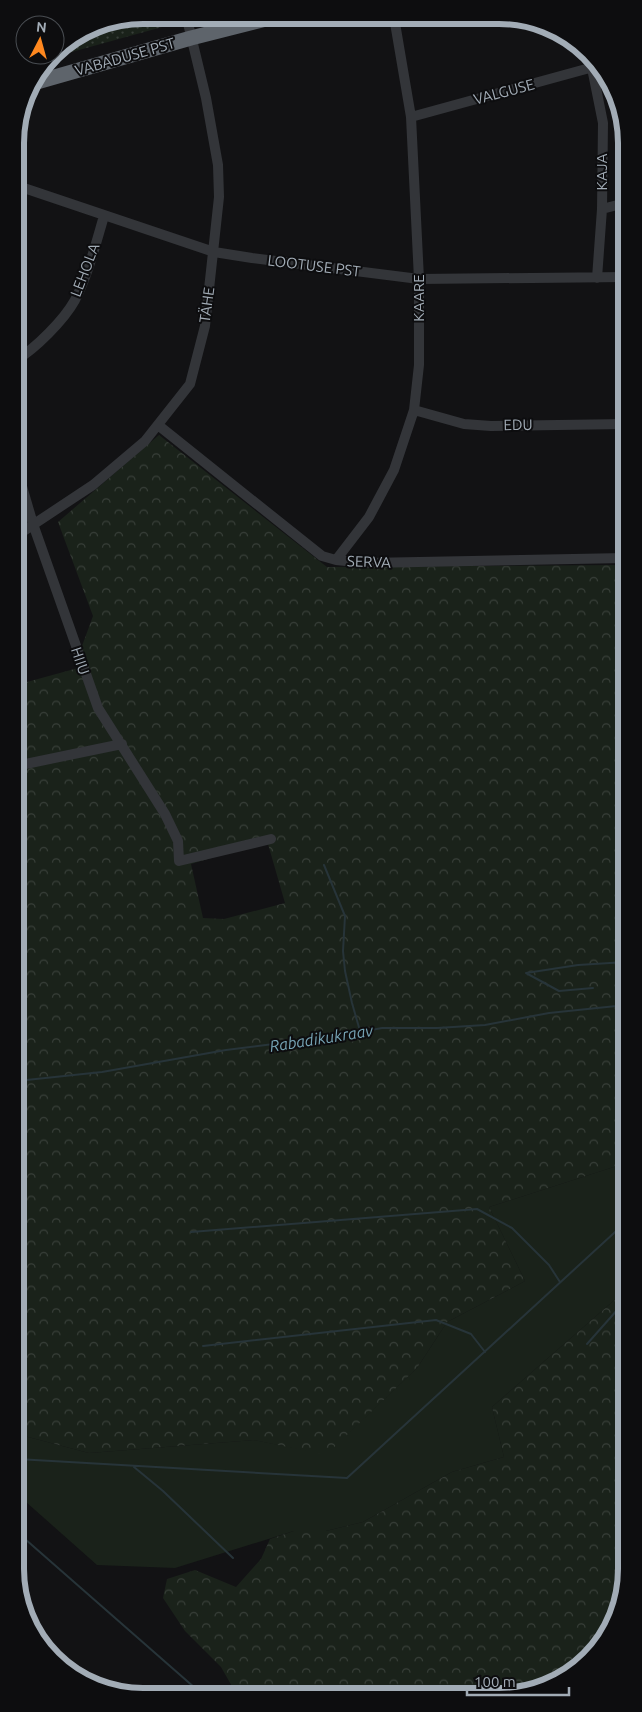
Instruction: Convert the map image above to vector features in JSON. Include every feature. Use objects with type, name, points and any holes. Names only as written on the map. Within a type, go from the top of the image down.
[{"type":"highway","name":"VABADUSE PST","points":[[50,68],[203,24]]},
{"type":"highway","name":"VABADUSE PST","points":[[42,80],[189,27],[213,24]]},
{"type":"street","name":"KAARE","points":[[336,560],[369,517],[394,470],[414,410],[419,365],[419,279],[410,117],[395,24]]},
{"type":"street","name":"TÄHE","points":[[24,530],[93,485],[145,441],[190,384],[205,326],[219,196],[218,165],[206,98],[189,27]]},
{"type":"street","name":"VALGUSE","points":[[410,117],[592,68]]},
{"type":"street","name":"KAJA","points":[[595,71],[603,123],[602,210],[598,278]]},
{"type":"street","name":"LOOTUSE PST","points":[[24,188],[214,252],[252,258],[419,279],[618,277]]},
{"type":"street","points":[[602,210],[618,204]]},
{"type":"street","name":"LEHOLA","points":[[24,354],[48,334],[74,301],[95,249],[104,216]]},
{"type":"street","name":"EDU","points":[[414,410],[464,424],[491,426],[618,424]]},
{"type":"street","name":"SERVA","points":[[158,425],[322,556],[336,560],[367,563],[618,558]]},
{"type":"street","name":"HIIU","points":[[24,493],[98,708],[165,814],[178,841],[196,857]]},
{"type":"street","points":[[24,764],[122,744]]},
{"type":"street","name":"HIIU","points":[[178,841],[179,861],[271,839]]},
{"type":"green space","points":[[173,24],[65,54],[83,40],[97,33],[119,26]]},
{"type":"green space","points":[[159,435],[327,567],[618,565],[618,1166],[489,1207],[525,1281],[447,1322],[417,1368],[326,1455],[254,1440],[89,1453],[24,1436],[24,683],[78,668],[84,661],[82,646],[93,616],[58,522]],"holes":[[[268,844],[285,903],[224,919],[203,918],[191,864],[231,852]]]},
{"type":"green space","points":[[618,1166],[618,1297],[492,1407],[504,1457],[452,1472],[363,1522],[326,1531],[294,1531],[175,1568],[97,1565],[24,1500],[24,1436],[89,1453],[254,1440],[326,1454],[417,1368],[447,1322],[525,1281],[489,1207]]},
{"type":"green space","points":[[618,1297],[618,1577],[612,1608],[602,1629],[589,1648],[578,1659],[545,1679],[523,1686],[507,1688],[233,1688],[221,1667],[185,1631],[163,1598],[167,1579],[195,1570],[236,1587],[261,1559],[270,1539],[294,1531],[326,1531],[363,1522],[452,1472],[504,1457],[492,1407]]},
{"type":"waterway","points":[[324,865],[345,916],[343,951],[345,971],[360,1031]]},
{"type":"waterway","points":[[593,988],[559,991],[526,973],[578,965],[618,962]]},
{"type":"waterway","name":"Rabadikukraav","points":[[24,1080],[102,1072],[226,1050],[344,1035],[382,1028],[437,1028],[485,1025],[549,1013],[618,1006]]},
{"type":"waterway","points":[[191,1232],[477,1209],[512,1228],[549,1265],[560,1282]]},
{"type":"waterway","points":[[24,1459],[347,1478],[618,1229]]},
{"type":"waterway","points":[[587,1344],[618,1309]]},
{"type":"waterway","points":[[203,1346],[436,1320],[471,1334],[485,1352]]},
{"type":"waterway","points":[[134,1467],[163,1491],[233,1558]]},
{"type":"waterway","points":[[24,1538],[195,1688]]}]
